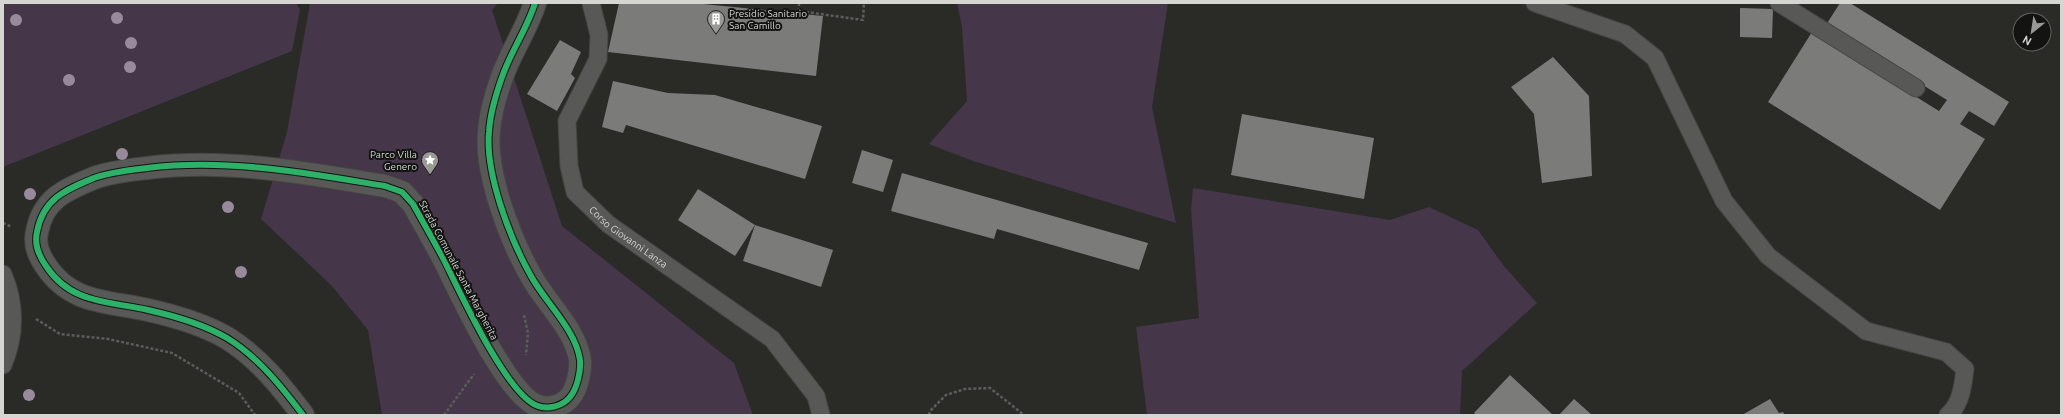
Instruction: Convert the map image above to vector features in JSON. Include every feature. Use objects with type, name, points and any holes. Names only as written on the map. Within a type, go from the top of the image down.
[{"type":"street","name":"Strada Comunale Santa Margherita","points":[[303,415],[280,385],[255,360],[227,338],[198,324],[148,310],[96,302],[70,291],[52,276],[41,258],[35,239],[39,219],[48,204],[62,192],[96,177],[131,169],[180,164],[266,167],[385,186],[402,192],[413,204],[490,350],[509,377],[524,396],[538,406],[554,408],[570,398],[578,379],[580,361],[573,339],[531,276],[503,212],[491,168],[489,132],[494,103],[502,75],[535,3]]},
{"type":"lane","name":"Corso Giovanni Lanza","points":[[592,3],[599,35],[598,60],[567,121],[569,166],[574,192],[608,224],[772,339],[816,396],[821,415]]},
{"type":"lane","points":[[1535,3],[1625,34],[1655,58],[1724,201],[1768,256],[1866,332],[1946,352],[1965,370],[1963,386],[1955,409],[1948,415]]},
{"type":"lane","points":[[1779,3],[1916,88]]},
{"type":"lane","points":[[3,274],[11,293],[14,320],[10,348],[3,365]]},
{"type":"path","points":[[798,3],[799,11],[863,20],[864,3]]},
{"type":"path","points":[[509,377],[523,364],[526,359],[528,333],[523,307],[525,298],[538,286]]},
{"type":"path","points":[[12,304],[60,334],[108,339],[172,353],[239,393],[255,415]]},
{"type":"path","points":[[444,415],[490,350]]},
{"type":"path","points":[[929,415],[930,411],[946,395],[965,389],[990,388],[1024,415]]},
{"type":"shaded area","points":[[3,3],[296,3],[300,10],[292,51],[3,167]]},
{"type":"shaded area","points":[[310,3],[498,3],[492,10],[562,226],[734,363],[753,415],[382,415],[368,330],[331,285],[261,219],[287,132]]},
{"type":"shaded area","points":[[957,3],[1168,3],[1152,107],[1176,223],[973,161],[929,144],[967,101],[962,27]]},
{"type":"shaded area","points":[[1193,188],[1390,220],[1429,207],[1478,230],[1504,266],[1537,303],[1462,371],[1460,415],[1147,415],[1136,327],[1199,318],[1191,210]]},
{"type":"building","name":"Presidio Sanitario San Camillo","points":[[619,3],[693,3],[823,16],[816,76],[608,52]]},
{"type":"building","points":[[1840,3],[1850,3],[2009,102],[1994,126],[1969,111],[1960,124],[1985,139],[1940,210],[1768,102],[1812,32],[1939,111],[1947,100],[1826,25]]},
{"type":"building","points":[[1740,8],[1773,9],[1772,38],[1740,37]]},
{"type":"building","points":[[560,40],[581,52],[571,74],[575,78],[557,111],[527,94]]},
{"type":"building","points":[[1553,57],[1589,96],[1592,176],[1542,183],[1534,114],[1511,87]]},
{"type":"building","points":[[613,81],[668,93],[715,95],[822,126],[805,179],[626,125],[623,133],[602,127]]},
{"type":"building","points":[[1242,114],[1374,138],[1364,199],[1231,175]]},
{"type":"building","points":[[862,150],[893,160],[883,192],[852,183]]},
{"type":"building","points":[[902,173],[1148,243],[1139,270],[997,229],[994,239],[891,211]]},
{"type":"building","points":[[698,189],[755,225],[735,256],[678,220]]},
{"type":"building","points":[[755,225],[833,250],[821,287],[743,261]]},
{"type":"building","points":[[1510,375],[1553,415],[1476,415],[1474,413]]},
{"type":"building","points":[[1574,399],[1592,415],[1559,415]]},
{"type":"building","points":[[1770,399],[1779,413],[1783,412],[1785,415],[1742,415]]},
{"type":"cycle path","points":[[303,415],[286,393],[259,363],[249,354],[218,333],[189,321],[168,315],[91,299],[67,288],[46,266],[38,250],[36,236],[44,211],[57,197],[94,178],[107,174],[177,165],[266,168],[385,186],[402,192],[413,204],[444,260],[472,317],[512,383],[526,398],[538,406],[546,408],[559,405],[570,397],[577,385],[580,360],[573,338],[537,286],[515,244],[507,225],[495,186],[489,148],[491,118],[498,90],[506,67],[528,22],[535,3]]},
{"type":"place","name":"Presidio Sanitario San Camillo","points":[[716,34]]},
{"type":"place","name":"Parco Villa Genero","points":[[430,175]]}]
